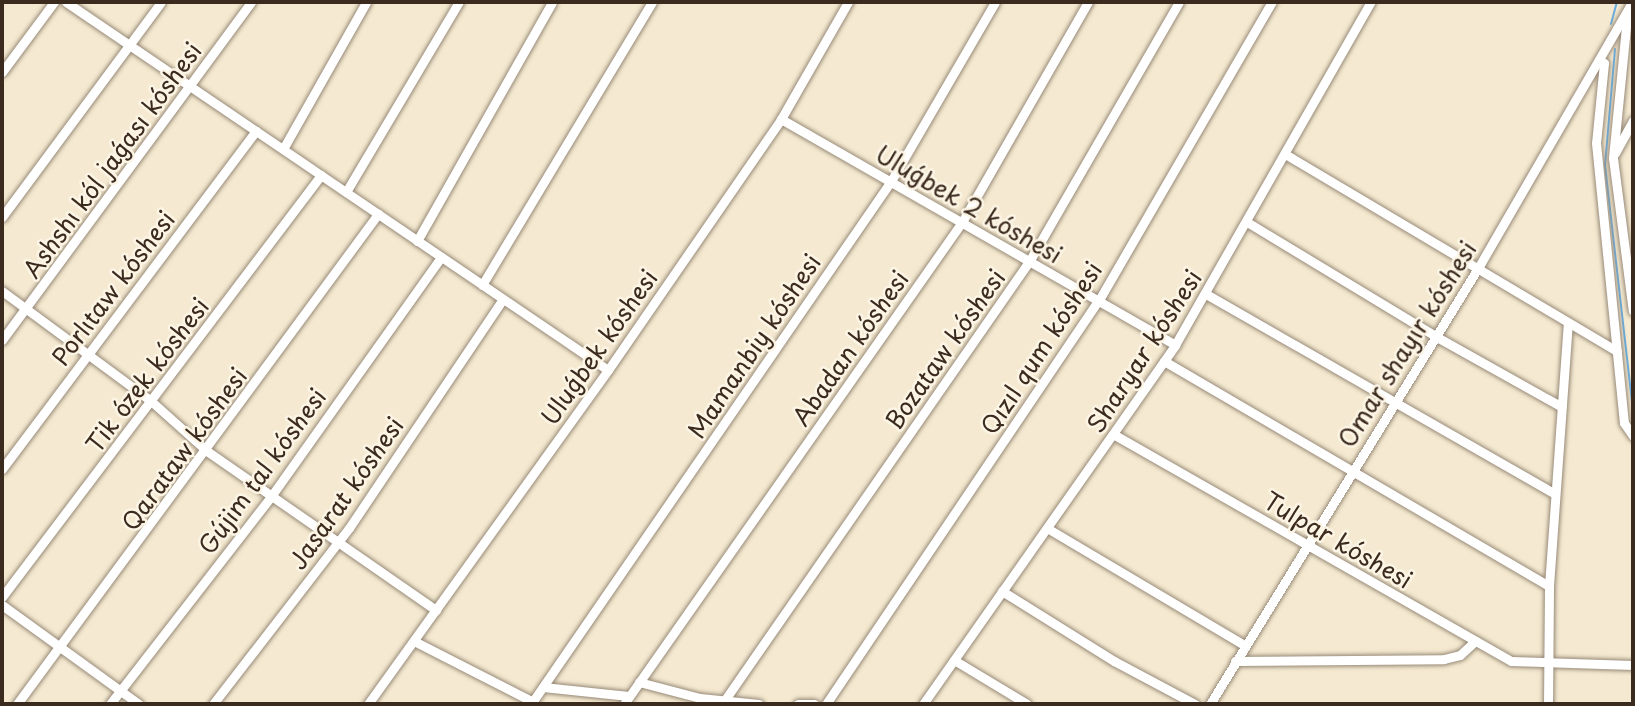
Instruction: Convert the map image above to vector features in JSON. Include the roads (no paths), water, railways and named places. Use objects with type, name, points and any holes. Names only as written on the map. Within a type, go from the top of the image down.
[{"type":"street","points":[[2,72],[54,2]]},
{"type":"street","points":[[66,2],[608,370]]},
{"type":"street","points":[[2,216],[161,2]]},
{"type":"street","name":"Ashshı kól jaǵası kóshesi","points":[[2,340],[251,2]]},
{"type":"street","points":[[283,149],[366,2]]},
{"type":"street","points":[[346,192],[459,2]]},
{"type":"street","points":[[417,241],[552,2]]},
{"type":"street","points":[[482,285],[652,2]]},
{"type":"street","name":"Uluǵbek kóshesi","points":[[368,704],[608,370],[781,119],[848,2]]},
{"type":"street","name":"Mamanbiy kóshesi","points":[[532,703],[891,181],[995,2]]},
{"type":"street","name":"Abadan kóshesi","points":[[627,700],[962,222],[1088,2]]},
{"type":"street","name":"Bozataw kóshesi","points":[[723,702],[1030,260],[1179,2]]},
{"type":"street","name":"Qızıl qum kóshesi","points":[[826,704],[1099,300],[1272,2]]},
{"type":"street","name":"Sharyar kóshesi","points":[[923,704],[1175,345],[1371,2]]},
{"type":"street","name":"Omar shayır kóshesi","points":[[1210,704],[1392,403],[1478,268],[1632,2]]},
{"type":"street","points":[[1627,12],[1613,158],[1632,274],[1633,310]]},
{"type":"street","points":[[1600,60],[1604,63],[1596,143],[1624,423],[1633,436]]},
{"type":"street","name":"Uluǵbek 2 kóshesi","points":[[781,119],[1175,345]]},
{"type":"street","points":[[1613,158],[1633,121]]},
{"type":"street","name":"Porlıtaw kóshesi","points":[[2,469],[256,131]]},
{"type":"street","points":[[1285,154],[1617,351]]},
{"type":"street","name":"Tik ózek kóshesi","points":[[2,597],[321,175]]},
{"type":"street","name":"Qarataw kóshesi","points":[[17,704],[207,451],[378,214]]},
{"type":"street","points":[[1247,222],[1434,336],[1562,407]]},
{"type":"street","name":"Gújim tal kóshesi","points":[[110,704],[272,495],[441,257]]},
{"type":"street","points":[[2,292],[151,401],[207,451],[340,540],[436,610]]},
{"type":"street","points":[[1206,294],[1555,494]]},
{"type":"street","name":"Jasarat kóshesi","points":[[213,704],[340,540],[503,299]]},
{"type":"street","points":[[1548,704],[1549,586],[1568,324]]},
{"type":"street","points":[[1164,361],[1549,586]]},
{"type":"street","name":"Tulpar kóshesi","points":[[1113,434],[1511,661],[1633,664]]},
{"type":"street","points":[[1047,528],[1244,645]]},
{"type":"street","points":[[1002,591],[1104,655],[1195,704]]},
{"type":"street","points":[[2,605],[139,704]]},
{"type":"street","points":[[1235,662],[1444,659],[1460,655],[1475,640]]},
{"type":"street","points":[[414,641],[532,703]]},
{"type":"street","points":[[954,660],[1027,704]]},
{"type":"street","points":[[639,682],[723,702],[759,704]]},
{"type":"street","points":[[543,687],[627,700]]},
{"type":"street","points":[[798,704],[814,704]]},
{"type":"waterway","points":[[1611,24],[1617,2]]},
{"type":"waterway","points":[[1615,49],[1605,165],[1633,411]]}]
